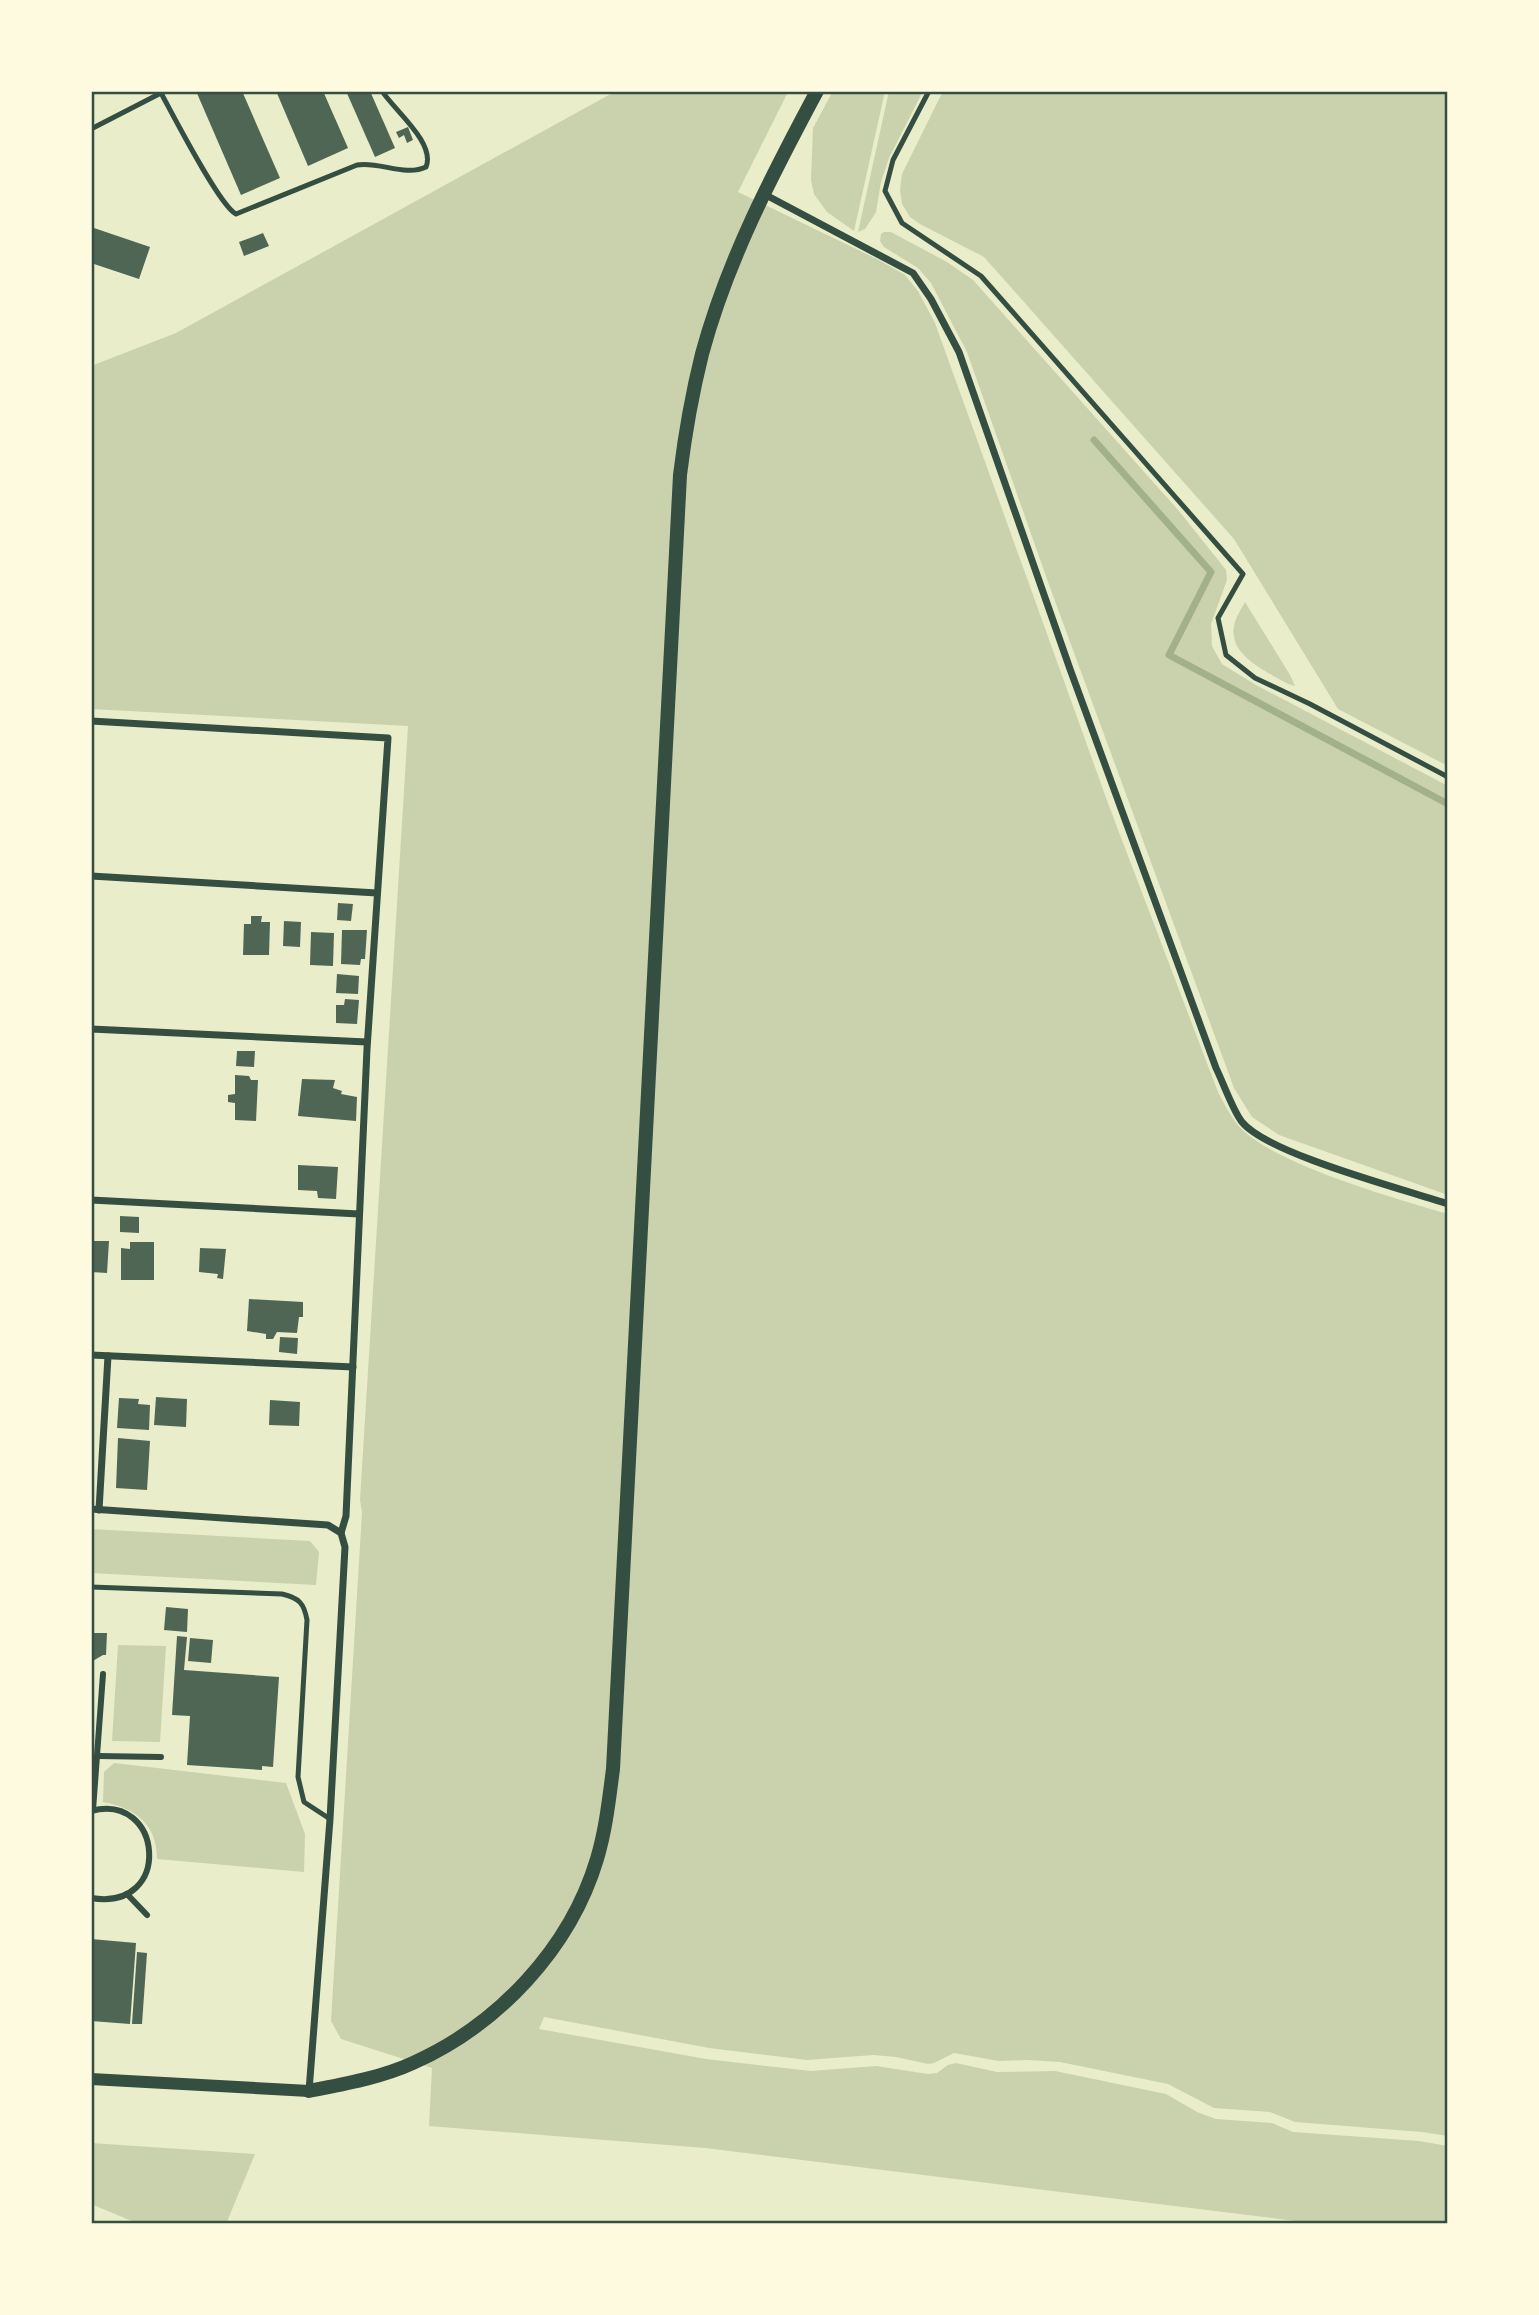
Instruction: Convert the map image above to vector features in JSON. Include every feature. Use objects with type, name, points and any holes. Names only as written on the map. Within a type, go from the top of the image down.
[{"type":"main road","points":[[309,2091],[380,2075],[411,2064],[466,2034],[497,2010],[536,1971],[574,1916],[597,1859],[605,1829],[614,1759],[680,475],[689,414],[705,344],[737,255],[764,194],[817,91]]},
{"type":"street","points":[[764,194],[913,272],[931,299],[959,352],[1070,669],[1216,1068],[1242,1122],[1271,1143],[1310,1159],[1448,1204]]},
{"type":"street","points":[[91,721],[388,738],[367,1042],[346,1516],[341,1533],[345,1547],[330,1819],[309,2091],[91,2080]]},
{"type":"street","points":[[91,876],[377,892]]},
{"type":"street","points":[[91,1029],[367,1042]]},
{"type":"street","points":[[91,1200],[359,1214]]},
{"type":"street","points":[[91,1355],[353,1367]]},
{"type":"street","points":[[108,1356],[95,1509],[328,1525],[341,1533]]},
{"type":"street","points":[[91,1898],[104,1900],[127,1894],[143,1880],[149,1866],[150,1852],[147,1837],[128,1815],[114,1810],[92,1811],[103,1674]]},
{"type":"street","points":[[98,1756],[161,1757]]},
{"type":"street","points":[[127,1894],[147,1915]]},
{"type":"lane","points":[[91,129],[160,92],[215,188],[229,209],[236,214],[357,165],[367,163],[414,170],[426,167],[428,157],[412,126],[382,91]]},
{"type":"lane","points":[[929,91],[893,160],[885,191],[902,223],[981,276],[1243,573],[1218,618],[1226,655],[1255,678],[1448,777]]},
{"type":"lane","points":[[91,1587],[282,1594],[296,1598],[304,1606],[307,1620],[298,1777],[304,1802],[330,1819]]},
{"type":"green space","points":[[616,91],[786,91],[787,94],[738,192],[879,260],[905,275],[918,291],[935,323],[1109,806],[1218,1092],[1229,1113],[1253,1138],[1304,1166],[1448,1214],[1448,2136],[1295,2122],[1270,2112],[1214,2108],[1168,2084],[1060,2062],[999,2061],[954,2053],[928,2064],[873,2055],[807,2060],[709,2048],[544,2017],[539,2029],[706,2059],[811,2071],[876,2066],[928,2074],[937,2073],[956,2063],[997,2072],[1055,2071],[1166,2094],[1197,2112],[1216,2119],[1272,2123],[1293,2132],[1419,2141],[1448,2146],[1448,2224],[1320,2224],[705,2148],[429,2126],[432,2068],[341,2039],[331,2021],[408,726],[91,709],[91,366],[176,333]]},
{"type":"green space","points":[[833,91],[885,91],[854,231],[827,212],[814,194],[811,180],[813,128]]},
{"type":"green space","points":[[889,91],[923,91],[889,158],[881,182],[876,212],[865,229],[858,232]]},
{"type":"green space","points":[[943,91],[1448,91],[1448,766],[1338,709],[1234,539],[984,257],[910,217],[902,204],[902,174]]},
{"type":"green space","points":[[884,232],[891,232],[947,262],[973,280],[1179,511],[1226,570],[1227,580],[1211,624],[1212,646],[1222,664],[1256,685],[1448,786],[1448,1195],[1279,1135],[1252,1117],[1234,1088],[1048,582],[967,352],[931,283],[918,268],[884,247],[880,241]]},
{"type":"green space","points":[[1245,602],[1295,686],[1249,660],[1236,643],[1235,622]]},
{"type":"green space","points":[[91,1529],[310,1541],[319,1552],[316,1585],[91,1573]]},
{"type":"green space","points":[[118,1645],[166,1646],[160,1742],[112,1741]]},
{"type":"green space","points":[[114,1763],[286,1783],[305,1834],[304,1872],[157,1859],[153,1837],[142,1820],[125,1809],[103,1802],[104,1772]]},
{"type":"green space","points":[[91,2143],[255,2154],[226,2224],[139,2224],[91,2204]]},
{"type":"building","points":[[196,91],[242,91],[280,178],[241,195]]},
{"type":"building","points":[[276,91],[323,91],[348,148],[308,166]]},
{"type":"building","points":[[346,91],[370,91],[395,148],[375,157]]},
{"type":"building","points":[[408,127],[413,140],[407,143],[404,135],[399,138],[396,132]]},
{"type":"building","points":[[91,227],[150,247],[139,279],[91,263]]},
{"type":"building","points":[[263,233],[269,246],[244,256],[239,242]]},
{"type":"building","points":[[338,903],[353,904],[351,921],[337,920]]},
{"type":"building","points":[[251,916],[262,916],[261,922],[270,922],[269,955],[243,955],[244,924],[251,924]]},
{"type":"building","points":[[284,921],[301,922],[300,947],[283,946]]},
{"type":"building","points":[[342,930],[367,930],[365,959],[361,959],[360,965],[341,964]]},
{"type":"building","points":[[311,932],[334,933],[333,966],[310,965]]},
{"type":"building","points":[[337,974],[359,976],[358,994],[336,993]]},
{"type":"building","points":[[345,999],[359,1000],[357,1024],[336,1023],[336,1005],[344,1005]]},
{"type":"building","points":[[237,1051],[255,1051],[254,1067],[236,1066]]},
{"type":"building","points":[[235,1075],[258,1080],[256,1121],[235,1120],[235,1103],[228,1102],[228,1095],[235,1094]]},
{"type":"building","points":[[302,1079],[335,1080],[333,1088],[342,1091],[341,1094],[357,1097],[356,1121],[298,1116]]},
{"type":"building","points":[[298,1165],[338,1167],[336,1199],[318,1198],[317,1191],[298,1190]]},
{"type":"building","points":[[120,1216],[139,1217],[139,1233],[120,1232]]},
{"type":"building","points":[[91,1241],[109,1241],[107,1273],[91,1272]]},
{"type":"building","points":[[130,1242],[154,1242],[154,1280],[121,1280],[121,1248],[130,1249]]},
{"type":"building","points":[[200,1248],[226,1249],[223,1279],[217,1278],[218,1274],[199,1272]]},
{"type":"building","points":[[249,1299],[303,1302],[303,1317],[299,1317],[297,1333],[277,1332],[273,1339],[266,1339],[266,1334],[247,1331]]},
{"type":"building","points":[[280,1337],[298,1338],[297,1354],[279,1352]]},
{"type":"building","points":[[156,1397],[187,1399],[186,1427],[154,1425]]},
{"type":"building","points":[[119,1398],[139,1399],[138,1404],[150,1405],[149,1430],[117,1428]]},
{"type":"building","points":[[270,1400],[300,1402],[299,1426],[269,1425]]},
{"type":"building","points":[[118,1438],[150,1441],[147,1490],[116,1488]]},
{"type":"building","points":[[166,1607],[188,1609],[187,1632],[164,1630]]},
{"type":"building","points":[[94,1633],[107,1633],[106,1655],[91,1662],[91,1637]]},
{"type":"building","points":[[177,1636],[187,1637],[184,1670],[279,1677],[273,1767],[262,1766],[262,1770],[187,1765],[190,1716],[172,1715]]},
{"type":"building","points":[[190,1638],[213,1640],[211,1663],[188,1661]]},
{"type":"building","points":[[91,1939],[136,1943],[130,2024],[91,2021]]},
{"type":"building","points":[[137,1952],[147,1953],[142,2024],[132,2024]]},
{"type":"waterway","points":[[1094,440],[1211,572],[1169,655],[1448,804]]}]
